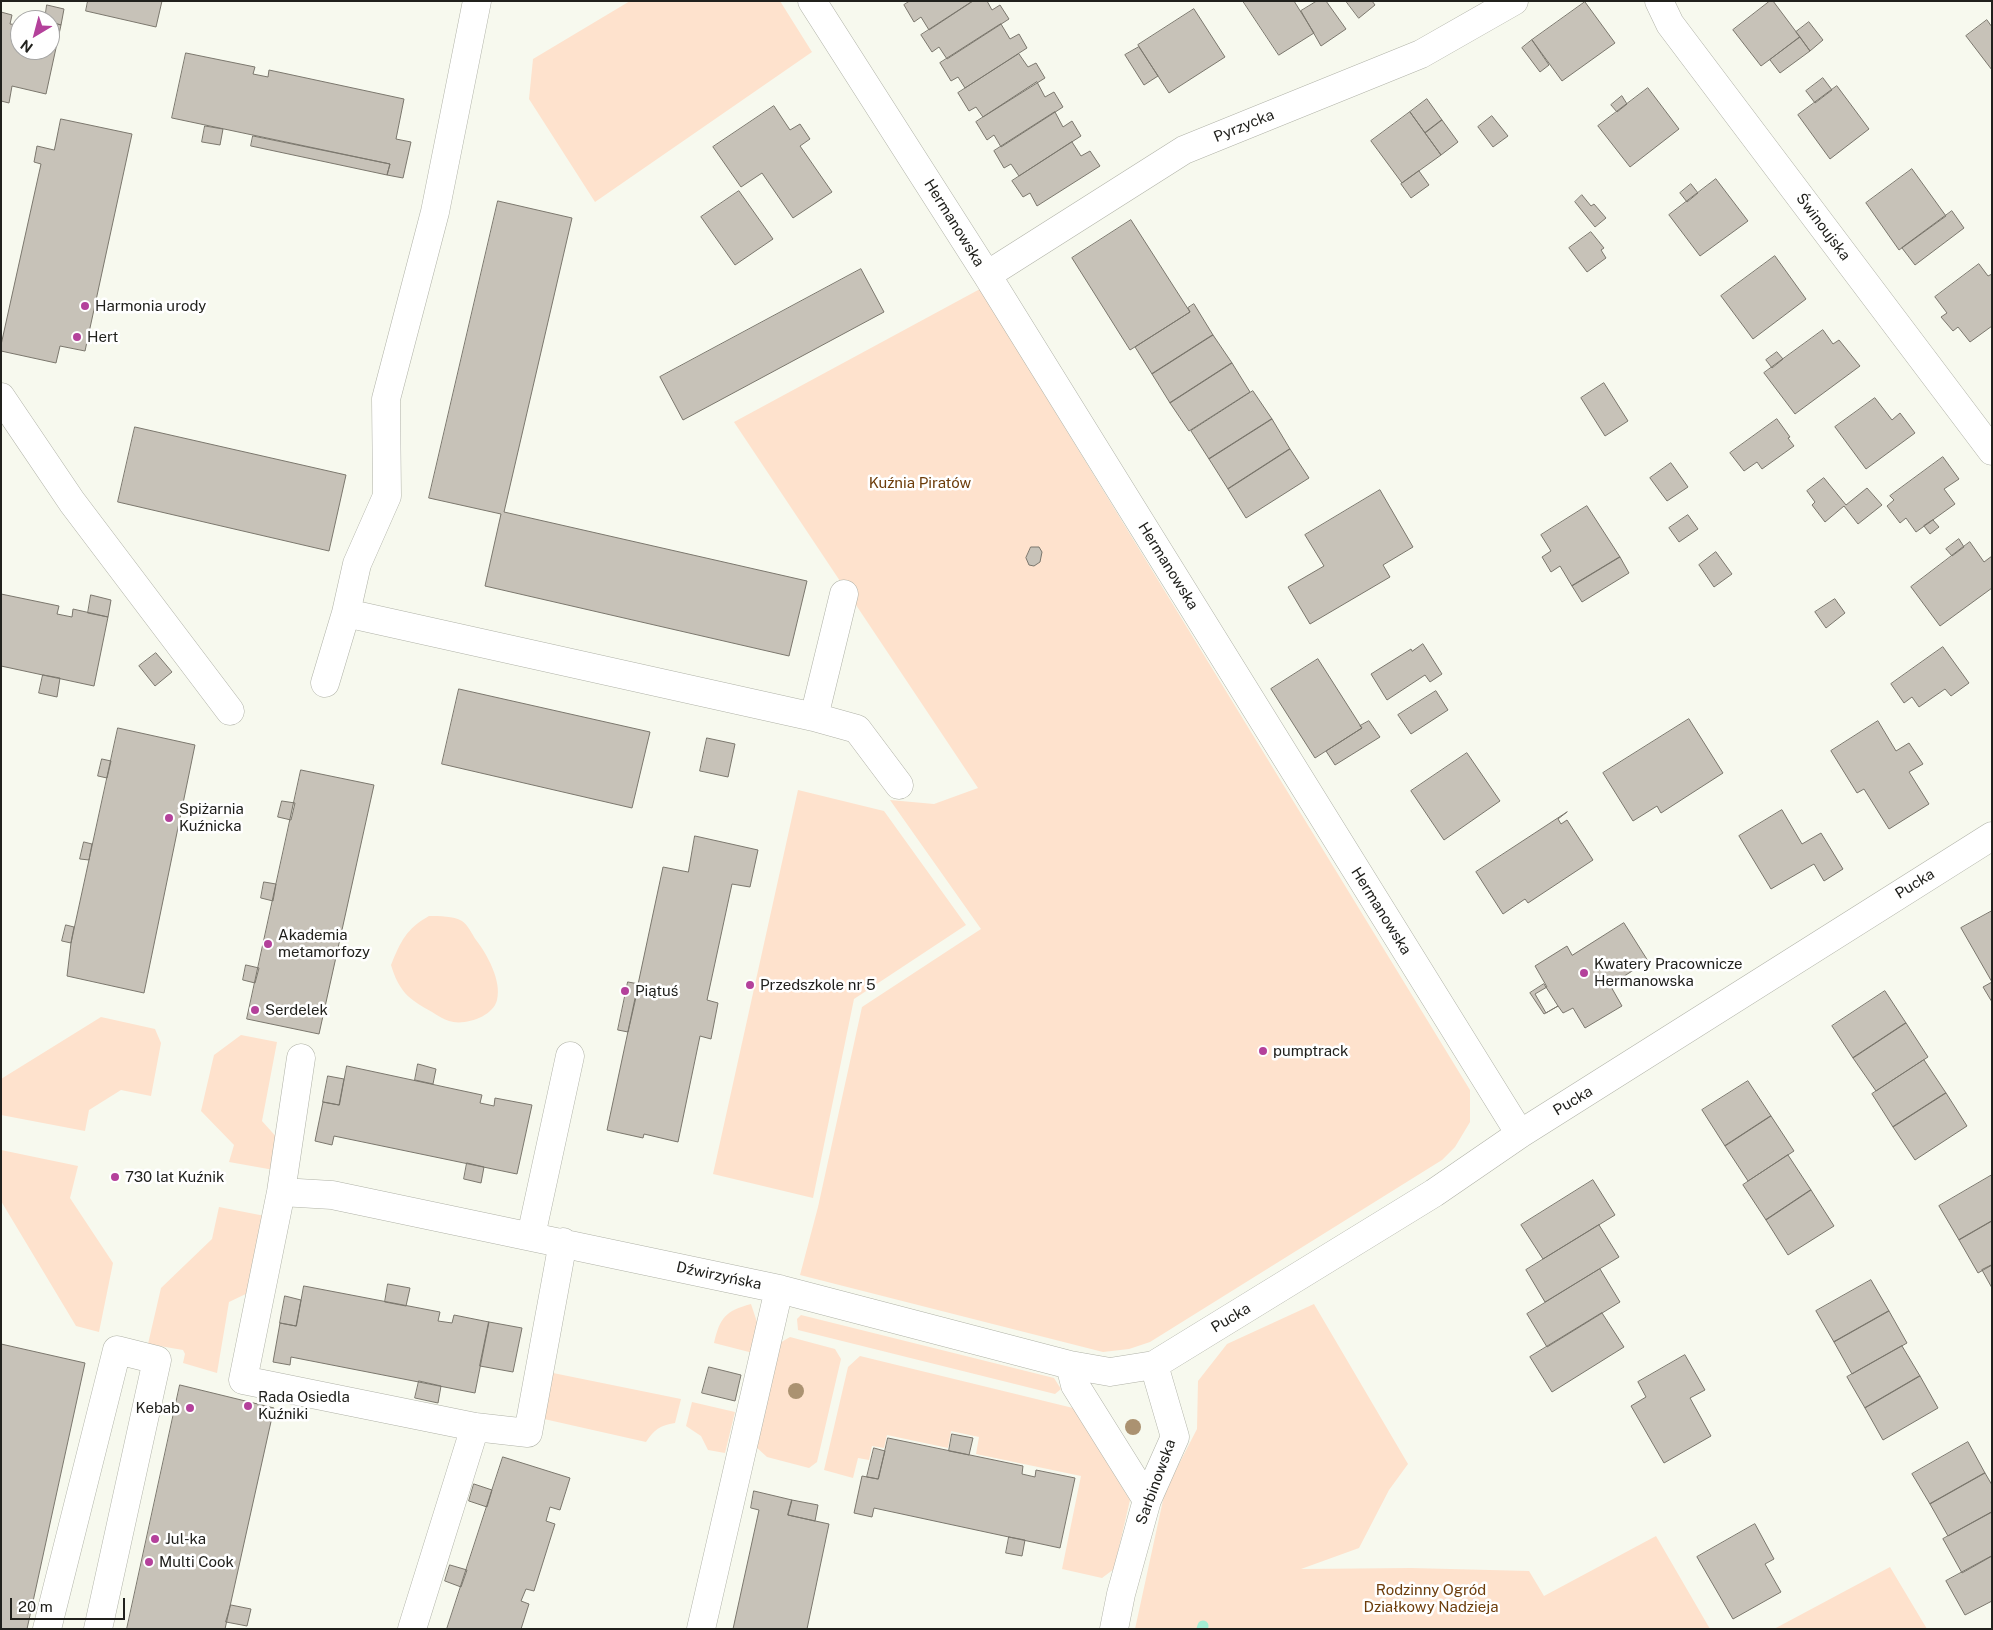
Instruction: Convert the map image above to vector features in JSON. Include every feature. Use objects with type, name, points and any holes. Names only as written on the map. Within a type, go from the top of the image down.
[{"type":"street","points":[[325,683],[346,613],[357,564],[387,496],[386,399],[435,212],[477,1]]},
{"type":"street","name":"Hermanowska","points":[[812,1],[987,276],[1520,1134]]},
{"type":"street","name":"Pyrzycka","points":[[987,276],[1184,150],[1421,54],[1514,1]]},
{"type":"street","name":"Świnoujska","points":[[1660,1],[1670,24],[1992,451]]},
{"type":"street","points":[[1,397],[72,502],[230,711]]},
{"type":"street","points":[[814,717],[844,594]]},
{"type":"street","points":[[346,613],[814,717],[857,729],[900,785]]},
{"type":"street","name":"Pucka","points":[[1154,1366],[1434,1193],[1520,1134],[1992,836]]},
{"type":"street","points":[[532,1236],[570,1056]]},
{"type":"street","points":[[301,1058],[281,1192],[243,1380],[475,1426],[528,1433],[563,1242]]},
{"type":"street","name":"Dźwirzyńska","points":[[281,1192],[332,1195],[779,1288],[1070,1365],[1110,1372],[1154,1366]]},
{"type":"street","points":[[701,1629],[779,1288]]},
{"type":"street","points":[[47,1629],[117,1350],[157,1360],[98,1629]]},
{"type":"street","points":[[1070,1365],[1075,1386],[1147,1500]]},
{"type":"street","name":"Sarbinowska","points":[[1114,1629],[1121,1594],[1147,1500],[1174,1437],[1154,1366]]},
{"type":"street","points":[[412,1629],[475,1426]]},
{"type":"green space","points":[[630,1],[780,1],[812,52],[595,202],[529,99],[533,59]]},
{"type":"green space","name":"Kuźnia Piratów","points":[[980,289],[1470,1090],[1470,1122],[1455,1147],[1442,1160],[1150,1342],[1129,1349],[1103,1352],[800,1275],[818,1207],[862,1007],[981,929],[890,800],[934,804],[978,788],[734,422]]},
{"type":"green space","points":[[798,790],[884,811],[966,925],[854,999],[813,1198],[713,1174]]},
{"type":"green space","points":[[429,916],[451,917],[462,921],[468,927],[493,968],[498,993],[497,1000],[490,1011],[477,1019],[462,1022],[447,1020],[411,998],[397,981],[391,965],[398,949],[405,936]]},
{"type":"green space","points":[[101,1017],[155,1029],[161,1043],[151,1096],[121,1090],[89,1110],[85,1131],[1,1115],[1,1079]]},
{"type":"green space","points":[[241,1035],[277,1042],[262,1121],[280,1141],[274,1170],[229,1162],[234,1145],[201,1111],[214,1055]]},
{"type":"green space","points":[[1,1150],[78,1166],[70,1198],[113,1263],[99,1332],[76,1326],[1,1201]]},
{"type":"green space","points":[[219,1207],[265,1216],[252,1291],[229,1302],[217,1373],[183,1363],[185,1354],[183,1350],[148,1344],[161,1288],[212,1239]]},
{"type":"green space","points":[[751,1304],[759,1328],[753,1353],[714,1343],[721,1322],[725,1317],[735,1310]]},
{"type":"green space","name":"Rodzinny Ogród Działkowy Nadzieja","points":[[1314,1304],[1408,1464],[1389,1490],[1359,1548],[1301,1569],[1411,1568],[1529,1571],[1544,1596],[1656,1536],[1710,1629],[1135,1629],[1165,1491],[1197,1429],[1198,1381],[1227,1344]]},
{"type":"green space","points":[[801,1315],[1054,1378],[1061,1389],[1055,1394],[798,1330],[797,1319]]},
{"type":"green space","points":[[790,1337],[835,1349],[841,1359],[817,1462],[809,1468],[767,1457],[755,1446],[778,1344]]},
{"type":"green space","points":[[860,1356],[1073,1408],[1130,1500],[1114,1569],[1102,1578],[1062,1569],[1081,1476],[976,1454],[979,1437],[951,1431],[948,1448],[887,1435],[884,1448],[872,1446],[869,1460],[858,1458],[853,1478],[824,1470],[848,1367]]},
{"type":"green space","points":[[553,1373],[681,1399],[675,1423],[658,1429],[646,1442],[544,1419]]},
{"type":"green space","points":[[692,1402],[735,1412],[725,1453],[708,1450],[701,1436],[686,1426]]},
{"type":"green space","points":[[1890,1567],[1927,1629],[1774,1629]]},
{"type":"building","points":[[88,1],[162,1],[156,27],[86,11]]},
{"type":"building","points":[[910,1],[973,1],[929,30],[921,17],[914,22],[904,5]]},
{"type":"building","points":[[973,1],[987,1],[992,10],[1000,5],[1009,19],[947,59],[939,47],[932,52],[921,35]]},
{"type":"building","points":[[1243,1],[1294,1],[1314,33],[1279,55]]},
{"type":"building","points":[[1317,1],[1326,1],[1346,29],[1321,46],[1301,11]]},
{"type":"building","points":[[1346,1],[1372,1],[1375,5],[1359,18]]},
{"type":"building","points":[[1770,1],[1773,1],[1800,37],[1761,66],[1733,30]]},
{"type":"building","points":[[1585,2],[1615,43],[1562,81],[1532,40]]},
{"type":"building","points":[[47,5],[64,9],[61,25],[60,10],[46,10]]},
{"type":"building","points":[[1194,9],[1225,57],[1169,93],[1138,45]]},
{"type":"building","points":[[1,12],[10,14],[10,60],[53,60],[46,94],[12,86],[9,103],[1,101]]},
{"type":"building","points":[[1987,20],[1992,27],[1992,70],[1966,36]]},
{"type":"building","points":[[1809,22],[1823,40],[1810,51],[1796,32]]},
{"type":"building","points":[[1001,24],[1010,39],[1019,34],[1027,48],[965,88],[958,77],[951,81],[940,63]]},
{"type":"building","points":[[1800,37],[1810,51],[1780,73],[1770,60]]},
{"type":"building","points":[[1532,40],[1549,65],[1540,72],[1522,48]]},
{"type":"building","points":[[1139,47],[1158,76],[1144,85],[1125,55]]},
{"type":"building","points":[[186,53],[255,67],[253,74],[268,77],[269,70],[404,99],[396,139],[411,142],[403,178],[387,175],[390,164],[172,118]]},
{"type":"building","points":[[1019,54],[1028,67],[1036,63],[1045,78],[983,117],[976,107],[969,111],[958,93]]},
{"type":"building","points":[[1823,78],[1832,90],[1815,103],[1806,91]]},
{"type":"building","points":[[1037,82],[1045,97],[1054,92],[1063,107],[1001,147],[994,135],[987,140],[976,122]]},
{"type":"building","points":[[1837,86],[1869,129],[1830,159],[1798,115]]},
{"type":"building","points":[[1648,88],[1679,129],[1630,167],[1598,126]]},
{"type":"building","points":[[1622,96],[1627,104],[1617,112],[1611,105]]},
{"type":"building","points":[[1427,99],[1442,120],[1425,133],[1410,112]]},
{"type":"building","points":[[774,106],[790,130],[800,124],[810,139],[800,146],[832,192],[793,218],[762,173],[741,187],[713,147]]},
{"type":"building","points":[[1055,112],[1063,127],[1072,121],[1081,136],[1019,176],[1011,164],[1004,168],[994,151]]},
{"type":"building","points":[[1410,112],[1441,155],[1402,183],[1371,141]]},
{"type":"building","points":[[1492,116],[1508,136],[1493,147],[1478,127]]},
{"type":"building","points":[[61,119],[132,134],[85,351],[60,346],[56,363],[1,351],[1,345],[41,164],[34,162],[37,146],[54,150]]},
{"type":"building","points":[[1442,120],[1458,142],[1441,155],[1425,133]]},
{"type":"building","points":[[205,126],[223,129],[220,145],[202,142]]},
{"type":"building","points":[[253,136],[390,164],[387,175],[251,146]]},
{"type":"building","points":[[1072,142],[1081,156],[1090,151],[1100,166],[1037,206],[1030,193],[1023,197],[1012,181]]},
{"type":"building","points":[[1912,169],[1946,216],[1899,250],[1866,203]]},
{"type":"building","points":[[1419,171],[1429,185],[1411,198],[1401,184]]},
{"type":"building","points":[[1716,179],[1748,221],[1700,256],[1669,215]]},
{"type":"building","points":[[1691,184],[1698,193],[1687,202],[1680,193]]},
{"type":"building","points":[[739,191],[773,239],[735,265],[701,217]]},
{"type":"building","points":[[1582,195],[1591,206],[1594,204],[1606,218],[1595,227],[1575,202]]},
{"type":"building","points":[[498,201],[572,218],[504,512],[807,581],[789,656],[485,586],[501,514],[429,498]]},
{"type":"building","points":[[1952,211],[1964,228],[1915,265],[1902,248]]},
{"type":"building","points":[[1131,220],[1190,312],[1130,350],[1072,258]]},
{"type":"building","points":[[1591,232],[1604,248],[1601,250],[1606,258],[1587,272],[1569,248]]},
{"type":"building","points":[[1775,256],[1806,299],[1753,339],[1721,296]]},
{"type":"building","points":[[1979,264],[1988,276],[1992,274],[1992,326],[1970,342],[1958,327],[1953,331],[1941,317],[1947,313],[1935,297]]},
{"type":"building","points":[[861,269],[884,312],[683,420],[660,377]]},
{"type":"building","points":[[1194,304],[1213,335],[1152,374],[1135,347],[1190,312],[1188,308]]},
{"type":"building","points":[[1823,330],[1833,344],[1839,340],[1860,366],[1795,414],[1764,373]]},
{"type":"building","points":[[1213,335],[1232,363],[1170,403],[1152,374]]},
{"type":"building","points":[[1777,352],[1783,359],[1772,368],[1766,360]]},
{"type":"building","points":[[1232,363],[1250,392],[1189,431],[1170,403]]},
{"type":"building","points":[[1604,383],[1628,421],[1605,436],[1581,398]]},
{"type":"building","points":[[1253,391],[1272,419],[1209,459],[1191,431]]},
{"type":"building","points":[[1875,398],[1892,420],[1900,413],[1915,433],[1866,469],[1835,427]]},
{"type":"building","points":[[1272,419],[1290,449],[1228,489],[1209,459]]},
{"type":"building","points":[[1777,419],[1794,446],[1762,469],[1757,462],[1744,471],[1730,453]]},
{"type":"building","points":[[135,427],[346,475],[329,551],[118,502]]},
{"type":"building","points":[[1290,449],[1309,478],[1246,518],[1228,489]]},
{"type":"building","points":[[1943,457],[1959,479],[1944,489],[1955,504],[1916,532],[1906,518],[1900,523],[1887,506],[1894,500],[1890,496]]},
{"type":"building","points":[[1671,463],[1688,487],[1667,501],[1650,478]]},
{"type":"building","points":[[1824,478],[1846,505],[1867,488],[1882,505],[1858,524],[1844,506],[1825,522],[1812,505],[1815,502],[1807,491]]},
{"type":"building","points":[[1380,490],[1413,547],[1383,565],[1390,577],[1310,624],[1288,587],[1324,566],[1305,535]]},
{"type":"building","points":[[1587,506],[1620,557],[1572,586],[1560,566],[1551,572],[1542,557],[1551,551],[1541,535]]},
{"type":"building","points":[[1688,515],[1698,529],[1679,542],[1669,528]]},
{"type":"building","points":[[1933,520],[1939,527],[1930,534],[1924,526]]},
{"type":"building","points":[[1959,539],[1964,547],[1952,556],[1946,549]]},
{"type":"building","points":[[1970,542],[1984,562],[1992,556],[1992,588],[1940,626],[1911,587]]},
{"type":"building","points":[[1031,547],[1039,547],[1042,552],[1040,562],[1034,566],[1029,565],[1026,558]]},
{"type":"building","points":[[1716,552],[1732,574],[1714,587],[1699,565]]},
{"type":"building","points":[[1620,557],[1629,573],[1582,602],[1572,586]]},
{"type":"building","points":[[1,594],[59,606],[57,614],[72,617],[73,609],[108,617],[94,686],[1,666]]},
{"type":"building","points":[[91,595],[111,600],[108,617],[88,613]]},
{"type":"building","points":[[1835,599],[1845,613],[1826,628],[1815,612]]},
{"type":"building","points":[[1423,644],[1442,674],[1430,682],[1425,675],[1387,700],[1371,674],[1411,649],[1412,651]]},
{"type":"building","points":[[1943,647],[1969,683],[1951,696],[1945,689],[1919,707],[1912,697],[1904,703],[1891,684]]},
{"type":"building","points":[[156,653],[172,672],[155,686],[139,666]]},
{"type":"building","points":[[1318,659],[1362,728],[1315,758],[1271,689]]},
{"type":"building","points":[[43,675],[60,678],[57,697],[39,693]]},
{"type":"building","points":[[459,689],[650,732],[632,808],[442,764]]},
{"type":"building","points":[[1436,691],[1448,710],[1411,734],[1398,715]]},
{"type":"building","points":[[1689,719],[1723,773],[1661,813],[1657,806],[1633,821],[1603,773]]},
{"type":"building","points":[[1369,721],[1380,737],[1335,765],[1326,751],[1362,728],[1360,726]]},
{"type":"building","points":[[1878,721],[1896,751],[1909,743],[1923,764],[1909,772],[1929,804],[1889,829],[1864,789],[1857,793],[1831,751]]},
{"type":"building","points":[[118,728],[195,745],[144,993],[67,976],[71,943]]},
{"type":"building","points":[[707,738],[735,744],[728,777],[700,771]]},
{"type":"building","points":[[1467,753],[1500,801],[1444,840],[1411,791]]},
{"type":"building","points":[[102,759],[111,761],[107,778],[98,776]]},
{"type":"building","points":[[301,770],[374,785],[319,1034],[247,1019]]},
{"type":"building","points":[[282,801],[295,803],[291,820],[278,817]]},
{"type":"building","points":[[1782,810],[1802,844],[1821,833],[1843,869],[1824,881],[1814,864],[1771,889],[1739,836]]},
{"type":"building","points":[[1567,812],[1558,819],[1561,824],[1567,820],[1593,860],[1528,903],[1525,899],[1503,914],[1476,872]]},
{"type":"building","points":[[695,836],[758,850],[750,887],[732,884],[707,1000],[718,1003],[711,1039],[700,1036],[678,1142],[644,1134],[643,1138],[607,1130],[663,867],[688,872]]},
{"type":"building","points":[[84,842],[92,844],[89,860],[80,859]]},
{"type":"building","points":[[264,882],[276,884],[273,901],[261,898]]},
{"type":"building","points":[[1992,911],[1992,982],[1961,928]]},
{"type":"building","name":"Kwatery Pracownicze Hermanowska","points":[[1624,923],[1648,961],[1610,985],[1622,1006],[1585,1028],[1573,1008],[1563,1013],[1558,1006],[1546,1013],[1535,994],[1547,987],[1535,966],[1567,946],[1572,955]]},
{"type":"building","points":[[66,925],[74,927],[71,943],[62,941]]},
{"type":"building","points":[[246,965],[259,968],[255,983],[243,980]]},
{"type":"building","points":[[628,982],[639,984],[628,1032],[618,1030]]},
{"type":"building","points":[[1992,982],[1992,1002],[1983,987]]},
{"type":"building","points":[[1544,984],[1558,1006],[1544,1014],[1530,993]]},
{"type":"building","points":[[1885,991],[1906,1023],[1853,1058],[1832,1026]]},
{"type":"building","points":[[1906,1023],[1928,1057],[1876,1091],[1853,1058]]},
{"type":"building","points":[[1924,1060],[1946,1093],[1893,1127],[1872,1094]]},
{"type":"building","points":[[418,1064],[436,1069],[433,1084],[415,1080]]},
{"type":"building","points":[[347,1066],[482,1095],[480,1103],[494,1106],[495,1098],[532,1105],[517,1174],[334,1136],[332,1145],[315,1141],[323,1102],[339,1105]]},
{"type":"building","points":[[328,1076],[344,1079],[339,1105],[323,1102]]},
{"type":"building","points":[[1748,1081],[1771,1116],[1725,1146],[1702,1110]]},
{"type":"building","points":[[1946,1093],[1967,1126],[1915,1160],[1893,1127]]},
{"type":"building","points":[[1771,1116],[1794,1151],[1748,1181],[1725,1146]]},
{"type":"building","points":[[1788,1155],[1811,1190],[1766,1220],[1743,1185]]},
{"type":"building","points":[[467,1163],[484,1167],[481,1183],[464,1179]]},
{"type":"building","points":[[1992,1175],[1992,1221],[1959,1240],[1939,1206]]},
{"type":"building","points":[[1593,1180],[1615,1215],[1543,1259],[1521,1225]]},
{"type":"building","points":[[1811,1190],[1834,1226],[1788,1255],[1766,1220]]},
{"type":"building","points":[[1992,1221],[1992,1265],[1978,1273],[1959,1240]]},
{"type":"building","points":[[1599,1225],[1619,1257],[1545,1302],[1526,1270]]},
{"type":"building","points":[[1992,1265],[1992,1288],[1982,1270]]},
{"type":"building","points":[[1600,1269],[1620,1302],[1547,1347],[1527,1314]]},
{"type":"building","points":[[1871,1280],[1889,1311],[1834,1342],[1816,1311]]},
{"type":"building","points":[[388,1284],[410,1288],[406,1306],[385,1302]]},
{"type":"building","points":[[304,1286],[440,1312],[438,1321],[452,1323],[454,1315],[489,1322],[475,1393],[291,1357],[290,1365],[273,1362],[280,1323],[296,1326]]},
{"type":"building","points":[[285,1296],[301,1300],[296,1326],[280,1323]]},
{"type":"building","points":[[1889,1311],[1907,1343],[1852,1374],[1834,1342]]},
{"type":"building","points":[[1602,1313],[1624,1347],[1552,1392],[1530,1357]]},
{"type":"building","points":[[489,1322],[522,1328],[513,1372],[480,1366]]},
{"type":"building","points":[[1,1344],[85,1363],[27,1629],[1,1629]]},
{"type":"building","points":[[1902,1346],[1920,1376],[1865,1408],[1847,1377]]},
{"type":"building","points":[[1685,1355],[1705,1390],[1690,1398],[1711,1436],[1664,1463],[1631,1406],[1646,1397],[1638,1382]]},
{"type":"building","points":[[709,1367],[741,1375],[735,1401],[702,1393]]},
{"type":"building","points":[[1920,1376],[1938,1408],[1883,1440],[1865,1408]]},
{"type":"building","points":[[419,1381],[441,1386],[438,1403],[415,1398]]},
{"type":"building","points":[[180,1385],[274,1408],[225,1629],[127,1629]]},
{"type":"building","points":[[952,1434],[973,1438],[969,1455],[949,1451]]},
{"type":"building","points":[[888,1438],[1023,1466],[1022,1474],[1035,1477],[1036,1470],[1075,1478],[1060,1548],[874,1508],[872,1517],[854,1513],[862,1476],[878,1479]]},
{"type":"building","points":[[1968,1442],[1985,1473],[1930,1504],[1912,1474]]},
{"type":"building","points":[[874,1448],[885,1451],[878,1479],[867,1477]]},
{"type":"building","points":[[503,1457],[570,1478],[560,1510],[550,1507],[546,1521],[555,1524],[534,1591],[526,1589],[521,1601],[529,1604],[521,1629],[447,1629]]},
{"type":"building","points":[[1985,1473],[1992,1485],[1992,1512],[1948,1536],[1930,1504]]},
{"type":"building","points":[[474,1484],[492,1490],[487,1507],[469,1501]]},
{"type":"building","points":[[754,1491],[792,1500],[788,1515],[829,1524],[807,1629],[733,1629],[759,1510],[751,1508]]},
{"type":"building","points":[[792,1500],[818,1505],[815,1521],[788,1515]]},
{"type":"building","points":[[1992,1512],[1992,1556],[1962,1573],[1943,1539]]},
{"type":"building","points":[[1755,1524],[1774,1559],[1765,1564],[1781,1592],[1733,1619],[1697,1557]]},
{"type":"building","points":[[1009,1537],[1025,1540],[1022,1556],[1006,1553]]},
{"type":"building","points":[[1992,1556],[1992,1601],[1965,1615],[1946,1581]]},
{"type":"building","points":[[450,1565],[467,1570],[461,1587],[445,1581]]},
{"type":"building","points":[[231,1605],[251,1609],[247,1626],[226,1622]]},
{"type":"place","name":"Harmonia urody","points":[[85,306]]},
{"type":"place","name":"Hert","points":[[77,337]]},
{"type":"place","name":"Spiżarnia Kuźnicka","points":[[169,818]]},
{"type":"place","name":"Akademia metamorfozy","points":[[268,944]]},
{"type":"place","name":"Kwatery Pracownicze Hermanowska","points":[[1584,973]]},
{"type":"place","name":"Przedszkole nr 5","points":[[750,985]]},
{"type":"place","name":"Piątuś","points":[[625,991]]},
{"type":"place","name":"Serdelek","points":[[255,1010]]},
{"type":"place","name":"pumptrack","points":[[1263,1051]]},
{"type":"place","name":"730 lat Kuźnik","points":[[115,1177]]},
{"type":"place","name":"Rada Osiedla Kuźniki","points":[[248,1406]]},
{"type":"place","name":"Kebab","points":[[190,1408]]},
{"type":"place","name":"Jul-ka","points":[[155,1539]]},
{"type":"place","name":"Multi Cook","points":[[149,1562]]}]
